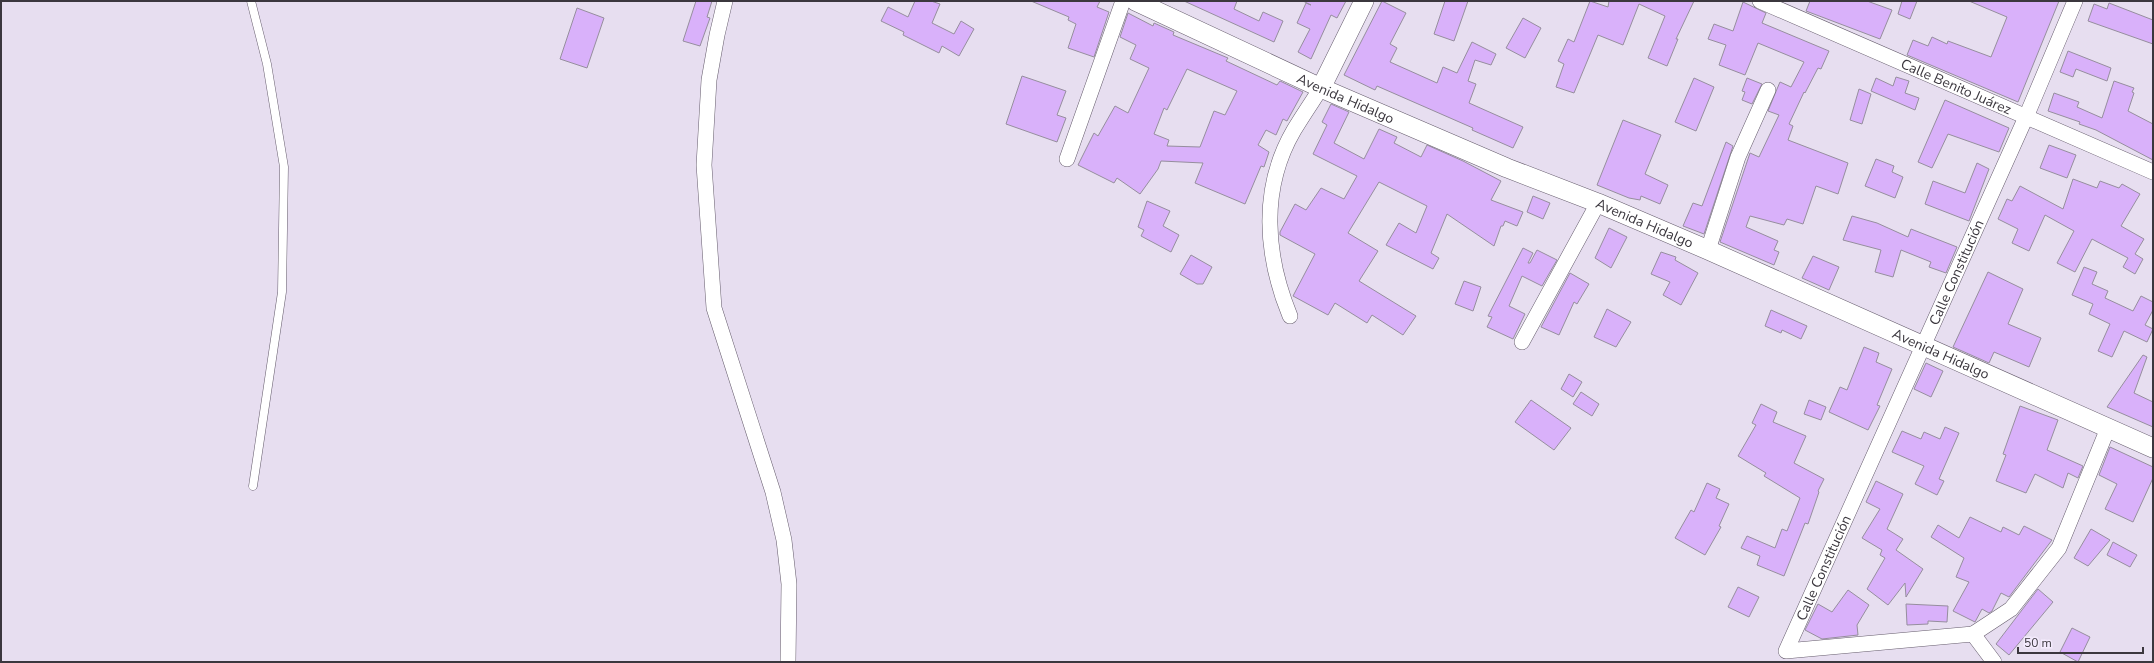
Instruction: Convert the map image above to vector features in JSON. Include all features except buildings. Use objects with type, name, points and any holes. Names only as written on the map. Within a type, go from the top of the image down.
[{"type":"street","points":[[725,1],[709,80],[704,165],[714,308],[773,492],[784,540],[789,584],[788,662]]},
{"type":"street","points":[[1067,159],[1123,1]]},
{"type":"street","name":"Avenida Hidalgo","points":[[1135,1],[1321,88],[1507,168],[1598,202],[2153,448]]},
{"type":"street","points":[[1290,316],[1279,289],[1272,252],[1269,227],[1273,184],[1294,131],[1321,88],[1364,1]]},
{"type":"street","name":"Calle Benito Juárez","points":[[1760,1],[2153,172]]},
{"type":"street","name":"Calle Constitución","points":[[1973,634],[1786,651],[2026,117],[2075,1]]},
{"type":"street","points":[[1708,250],[1738,157],[1768,90]]},
{"type":"street","points":[[1522,342],[1598,202]]},
{"type":"street","points":[[1994,662],[1973,634],[2011,609],[2059,548],[2108,428]]},
{"type":"lane","points":[[251,1],[267,64],[284,167],[282,292],[253,486]]}]
